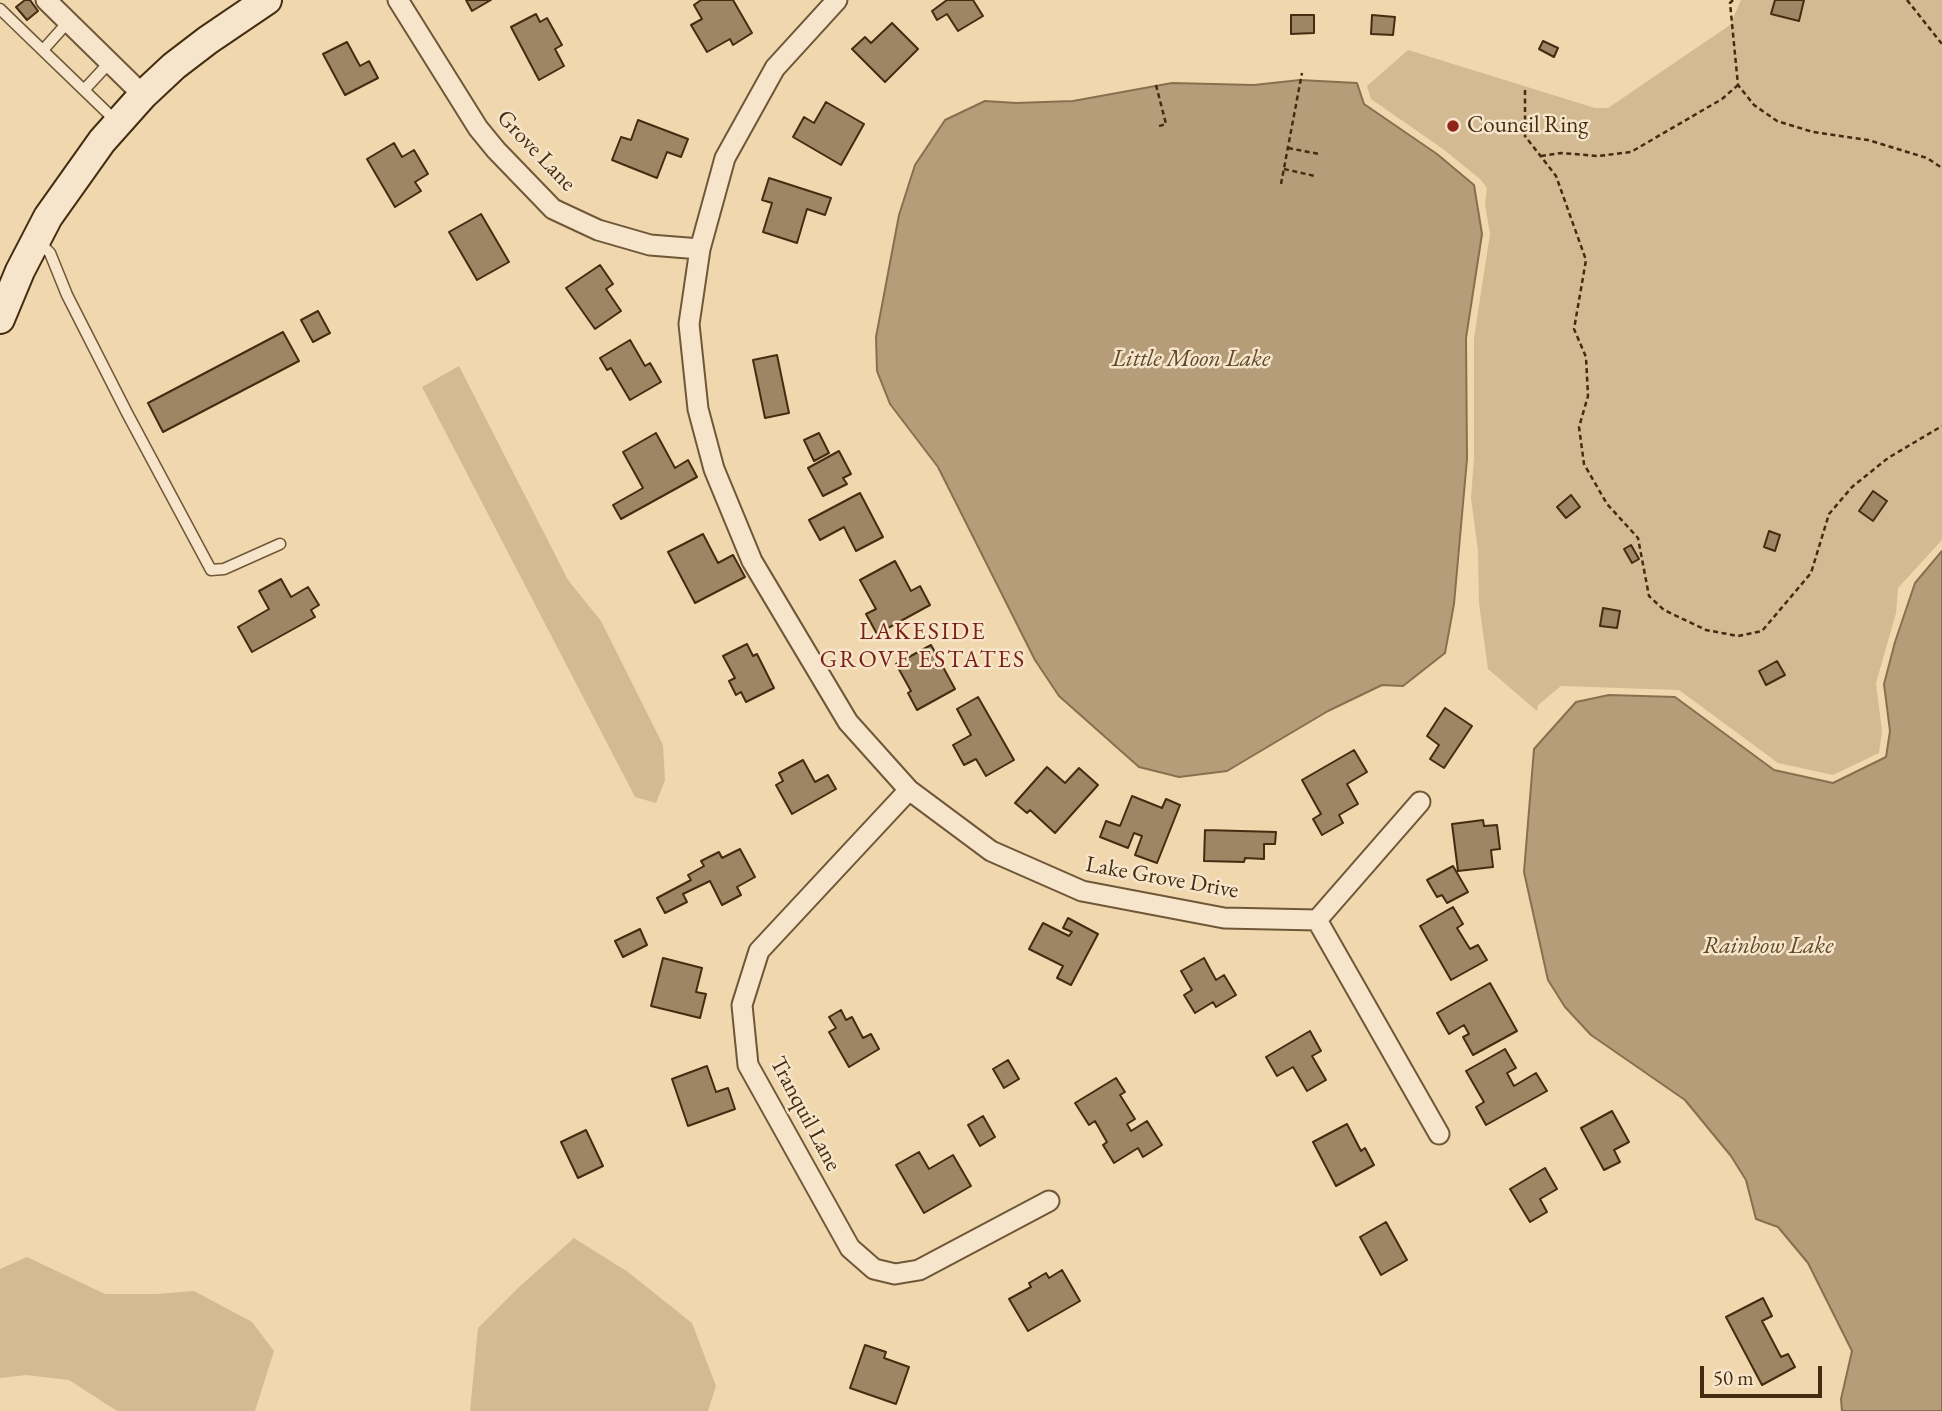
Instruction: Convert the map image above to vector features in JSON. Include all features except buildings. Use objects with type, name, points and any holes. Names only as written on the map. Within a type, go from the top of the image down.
[{"type":"street","points":[[46,0],[143,95]]},
{"type":"street","points":[[0,319],[36,239],[75,176],[118,123],[143,95],[191,52],[267,0]]},
{"type":"street","name":"Grove Lane","points":[[398,0],[478,128],[553,209],[598,230],[650,245],[700,249]]},
{"type":"street","name":"Lake Grove Drive","points":[[837,0],[775,68],[725,158],[700,249],[690,324],[698,409],[714,469],[752,561],[848,722],[909,790],[991,851],[1082,891],[1224,918],[1317,920]]},
{"type":"street","name":"Tranquil Lane","points":[[909,790],[760,951],[742,1005],[748,1065],[850,1248],[874,1269],[895,1274],[919,1270],[1049,1201]]},
{"type":"street","points":[[1420,802],[1317,920],[1438,1134]]},
{"type":"lane","points":[[0,9],[118,123]]},
{"type":"lane","points":[[43,50],[68,22]]},
{"type":"lane","points":[[84,90],[109,62]]},
{"type":"lane","points":[[36,239],[50,253],[67,295],[127,414],[211,570],[224,569],[280,544]]},
{"type":"path","points":[[1733,0],[1730,3],[1738,85],[1754,105],[1777,121],[1813,132],[1868,140],[1927,158],[1942,168]]},
{"type":"path","points":[[1907,0],[1942,44]]},
{"type":"path","points":[[1281,184],[1302,73]]},
{"type":"path","points":[[1156,85],[1166,124],[1156,127]]},
{"type":"path","points":[[1540,156],[1561,153],[1598,156],[1632,152],[1722,99],[1738,85]]},
{"type":"path","points":[[1525,90],[1525,136],[1556,176],[1586,260],[1574,329],[1586,357],[1588,396],[1579,427],[1584,464],[1607,504],[1638,538],[1649,596],[1664,610],[1706,630],[1738,636],[1762,631],[1811,573],[1829,514],[1852,487],[1888,458],[1942,426]]},
{"type":"path","points":[[1288,148],[1319,154]]},
{"type":"path","points":[[1284,169],[1315,176]]},
{"type":"shaded area","points":[[1741,0],[1942,0],[1942,540],[1898,588],[1896,613],[1876,683],[1882,731],[1879,753],[1833,775],[1778,763],[1679,690],[1561,686],[1538,705],[1537,711],[1488,669],[1479,603],[1478,551],[1471,498],[1474,458],[1474,338],[1490,234],[1485,204],[1487,188],[1443,149],[1371,99],[1367,86],[1408,50],[1595,108],[1608,108],[1730,25]]},
{"type":"shaded area","points":[[459,366],[568,580],[601,621],[663,745],[665,780],[656,803],[635,797],[422,387]]},
{"type":"shaded area","points":[[574,1238],[628,1272],[692,1323],[716,1386],[708,1411],[470,1411],[478,1328]]},
{"type":"shaded area","points":[[27,1257],[105,1294],[194,1291],[252,1322],[274,1351],[255,1411],[117,1411],[69,1380],[26,1375],[0,1378],[0,1269]]},
{"type":"water","name":"Little Moon Lake","points":[[1300,80],[1357,83],[1364,104],[1437,154],[1474,185],[1482,234],[1466,338],[1467,459],[1454,604],[1445,653],[1403,686],[1382,685],[1328,711],[1227,771],[1179,777],[1139,767],[1059,696],[1035,660],[938,467],[890,404],[877,371],[876,337],[899,215],[915,165],[945,120],[985,101],[1073,101],[1172,83],[1254,85]]},
{"type":"water","name":"Rainbow Lake","points":[[1942,551],[1942,1411],[1842,1411],[1841,1399],[1852,1351],[1808,1263],[1778,1227],[1756,1219],[1746,1180],[1731,1156],[1685,1100],[1591,1035],[1565,1007],[1548,980],[1524,872],[1534,749],[1576,702],[1609,695],[1675,697],[1774,770],[1833,783],[1886,757],[1890,731],[1884,684],[1895,642],[1915,583]]},
{"type":"place","name":"Council Ring","points":[[1453,126]]},
{"type":"district","name":"LAKESIDE GROVE ESTATES","points":[[923,646]]}]
